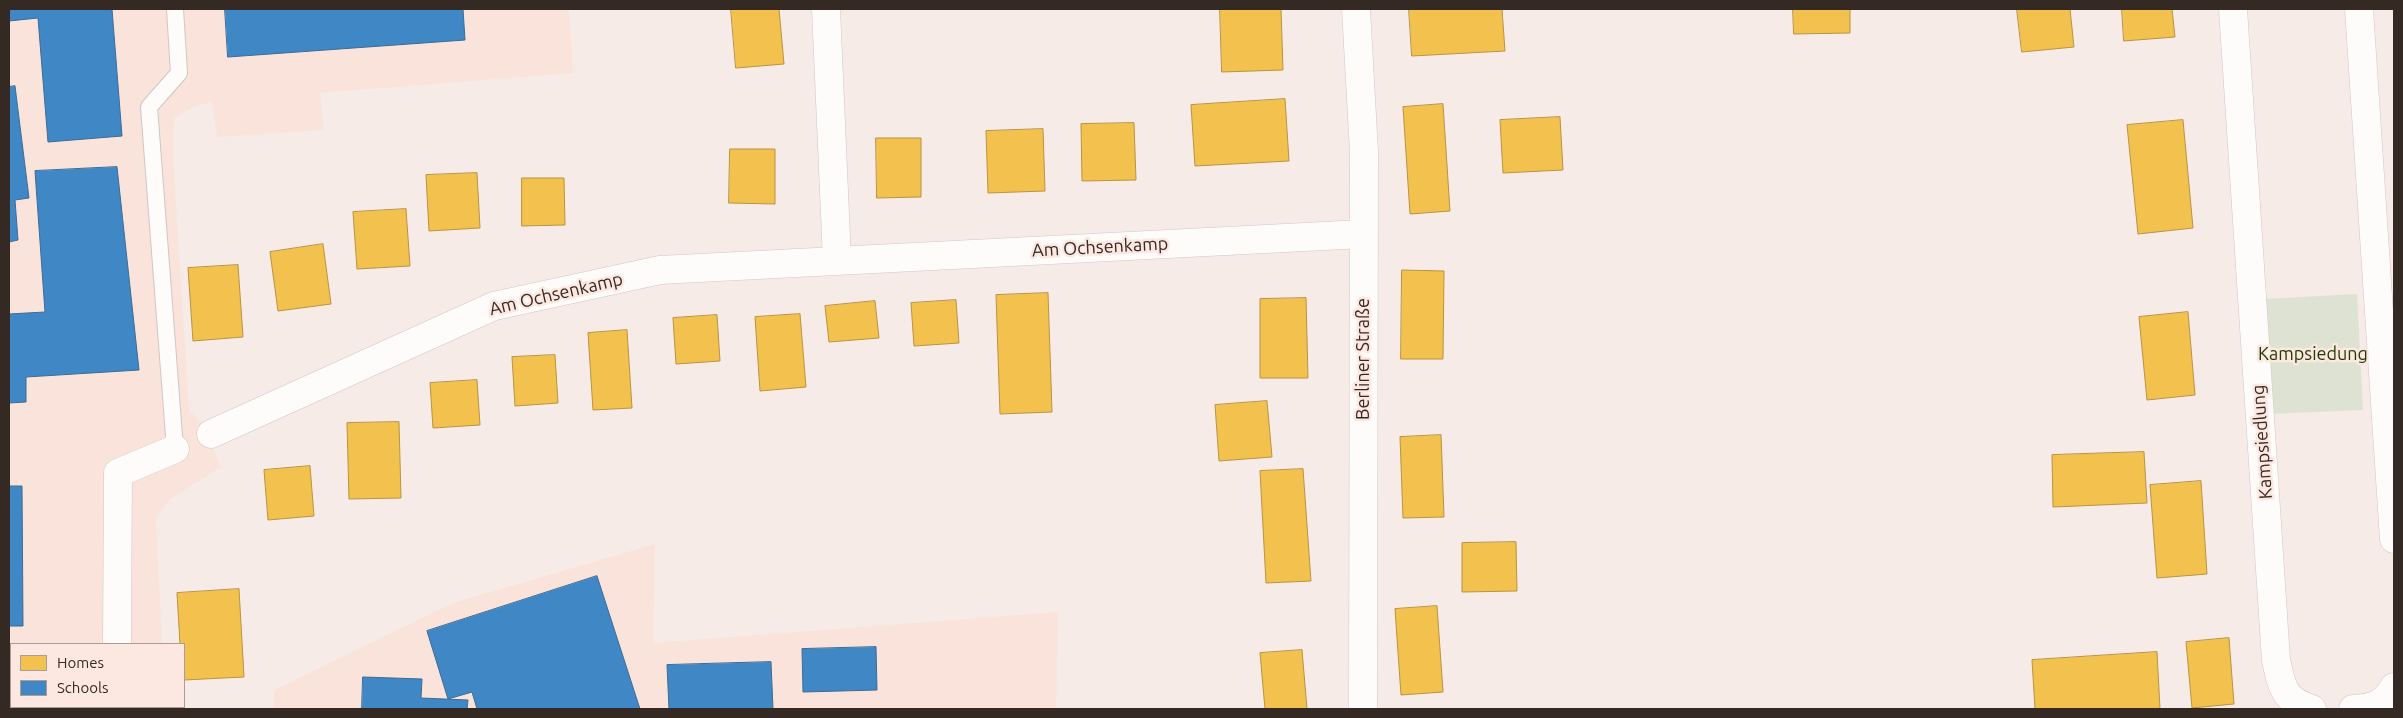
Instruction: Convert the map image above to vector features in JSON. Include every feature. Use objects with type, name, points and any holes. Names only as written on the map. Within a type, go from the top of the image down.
[{"type":"street","points":[[826,9],[837,260]]},
{"type":"street","name":"Berliner Straße","points":[[1356,9],[1364,152],[1363,709]]},
{"type":"street","name":"Kampsiedlung","points":[[2233,9],[2276,660],[2282,688],[2299,705],[2312,709]]},
{"type":"street","points":[[2359,9],[2394,540]]},
{"type":"street","name":"Am Ochsenkamp","points":[[211,434],[494,306],[660,270],[1363,234]]},
{"type":"street","points":[[118,643],[118,472],[175,449]]},
{"type":"street","points":[[2352,709],[2373,708],[2390,695],[2394,687]]},
{"type":"lane","points":[[175,9],[179,74],[149,107],[175,449]]},
{"type":"shaded area","points":[[9,9],[569,9],[573,73],[320,93],[324,130],[217,137],[212,102],[192,107],[174,119],[173,156],[189,410],[202,423],[221,467],[170,499],[156,518],[162,643],[10,643],[10,708],[165,709],[9,709]]},
{"type":"shaded area","points":[[655,544],[653,643],[1058,612],[1056,709],[274,709],[274,690],[453,603]]},
{"type":"green space","name":"Kampsiedung","points":[[2357,294],[2363,410],[2269,414],[2263,299]]},
{"type":"building: Homes","points":[[731,9],[779,9],[784,64],[736,68]]},
{"type":"building: Homes","points":[[1220,9],[1281,9],[1283,70],[1222,72]]},
{"type":"building: Homes","points":[[1409,9],[1502,9],[1505,51],[1412,56]]},
{"type":"building: Homes","points":[[1793,9],[1850,9],[1850,33],[1794,34]]},
{"type":"building: Homes","points":[[2017,9],[2070,9],[2074,47],[2022,52]]},
{"type":"building: Homes","points":[[2122,9],[2172,9],[2175,37],[2124,41]]},
{"type":"building: Homes","points":[[1285,99],[1289,161],[1195,166],[1191,105]]},
{"type":"building: Homes","points":[[1443,104],[1450,211],[1410,214],[1403,107]]},
{"type":"building: Homes","points":[[1560,117],[1563,170],[1503,173],[1500,120]]},
{"type":"building: Homes","points":[[2183,120],[2193,228],[2138,234],[2127,125]]},
{"type":"building: Homes","points":[[1134,123],[1136,180],[1082,181],[1081,124]]},
{"type":"building: Homes","points":[[1043,129],[1045,191],[988,193],[986,131]]},
{"type":"building: Homes","points":[[876,138],[921,138],[921,197],[877,198]]},
{"type":"building: Homes","points":[[730,149],[775,149],[775,204],[729,203]]},
{"type":"building: Homes","points":[[477,173],[480,228],[429,231],[426,175]]},
{"type":"building: Homes","points":[[522,178],[564,178],[565,225],[522,226]]},
{"type":"building: Homes","points":[[406,209],[410,266],[357,269],[353,212]]},
{"type":"building: Homes","points":[[323,244],[331,304],[278,311],[270,252]]},
{"type":"building: Homes","points":[[238,265],[243,337],[193,341],[188,268]]},
{"type":"building: Homes","points":[[1402,270],[1444,271],[1443,359],[1401,359]]},
{"type":"building: Homes","points":[[1048,293],[1052,412],[1000,414],[996,295]]},
{"type":"building: Homes","points":[[1306,298],[1308,378],[1260,378],[1260,299]]},
{"type":"building: Homes","points":[[956,300],[959,343],[914,346],[911,303]]},
{"type":"building: Homes","points":[[875,301],[879,338],[829,342],[825,306]]},
{"type":"building: Homes","points":[[2188,312],[2195,395],[2147,400],[2139,317]]},
{"type":"building: Homes","points":[[800,314],[806,387],[760,391],[755,317]]},
{"type":"building: Homes","points":[[717,315],[720,361],[676,364],[673,318]]},
{"type":"building: Homes","points":[[627,330],[632,408],[593,410],[588,333]]},
{"type":"building: Homes","points":[[555,355],[558,403],[515,406],[512,357]]},
{"type":"building: Homes","points":[[477,380],[480,425],[433,428],[430,383]]},
{"type":"building: Homes","points":[[1267,401],[1272,457],[1219,461],[1215,405]]},
{"type":"building: Homes","points":[[399,422],[401,498],[349,499],[347,423]]},
{"type":"building: Homes","points":[[1441,435],[1444,517],[1403,518],[1400,437]]},
{"type":"building: Homes","points":[[2144,452],[2147,503],[2053,507],[2052,455]]},
{"type":"building: Homes","points":[[310,466],[314,516],[268,520],[264,470]]},
{"type":"building: Homes","points":[[1303,469],[1311,581],[1266,583],[1260,471]]},
{"type":"building: Homes","points":[[2201,481],[2207,574],[2157,578],[2150,485]]},
{"type":"building: Homes","points":[[1516,542],[1517,591],[1462,592],[1462,543]]},
{"type":"building: Homes","points":[[239,589],[244,677],[185,680],[185,643],[180,643],[177,593]]},
{"type":"building: Homes","points":[[1437,606],[1443,692],[1401,695],[1395,609]]},
{"type":"building: Homes","points":[[2229,638],[2234,704],[2192,708],[2186,642]]},
{"type":"building: Homes","points":[[1302,650],[1307,709],[1265,709],[1260,653]]},
{"type":"building: Homes","points":[[2157,652],[2160,709],[2035,709],[2032,660]]},
{"type":"building: Schools","points":[[9,9],[112,9],[122,136],[48,142],[38,18],[9,21]]},
{"type":"building: Schools","points":[[225,9],[463,9],[465,40],[228,57]]},
{"type":"building: Schools","points":[[15,86],[29,198],[15,200],[18,240],[9,242],[9,87]]},
{"type":"building: Schools","points":[[117,167],[139,370],[26,377],[26,402],[9,403],[9,314],[45,312],[35,171]]},
{"type":"building: Schools","points":[[9,486],[22,486],[23,626],[9,626]]},
{"type":"building: Schools","points":[[597,576],[640,709],[477,709],[472,692],[448,699],[427,631]]},
{"type":"building: Schools","points":[[876,647],[877,690],[803,692],[802,649]]},
{"type":"building: Schools","points":[[771,662],[773,709],[669,709],[667,665]]},
{"type":"building: Schools","points":[[363,677],[422,679],[421,698],[468,700],[467,709],[362,709]]}]
